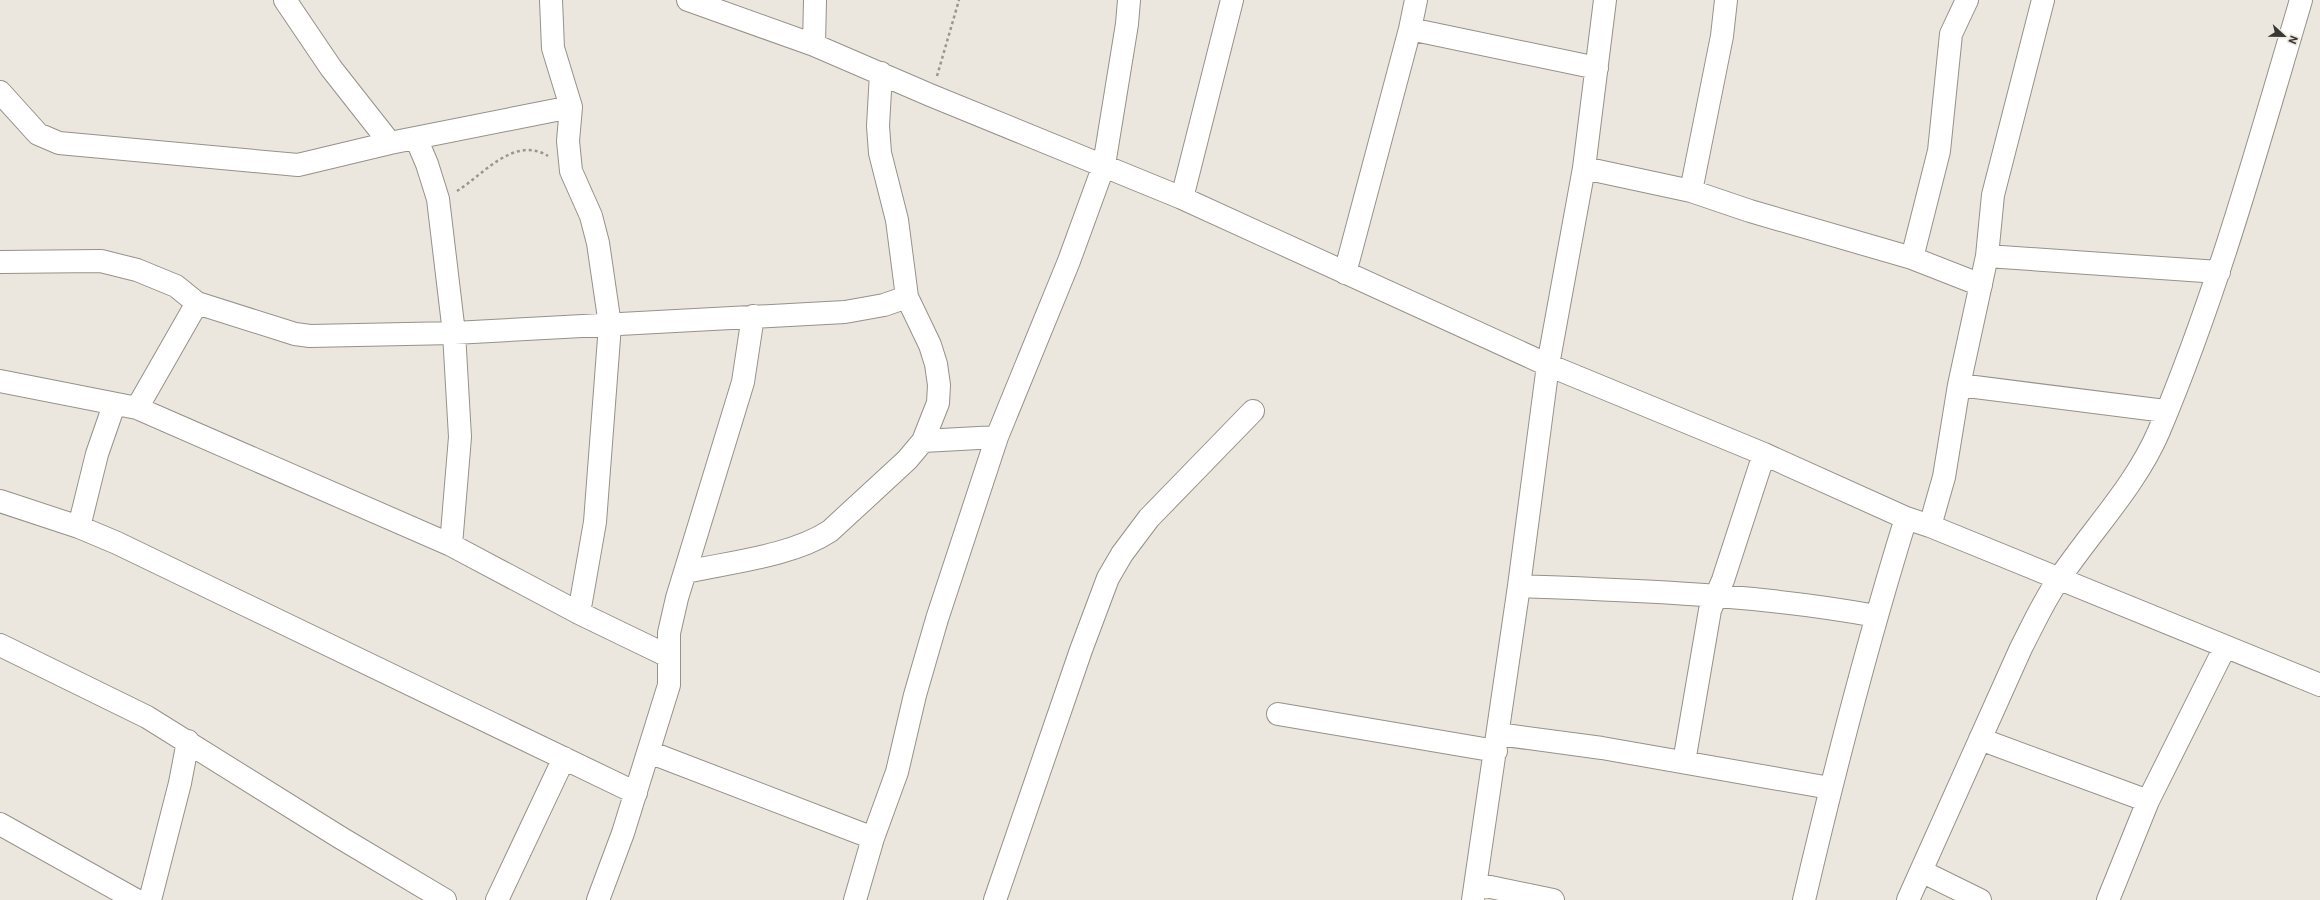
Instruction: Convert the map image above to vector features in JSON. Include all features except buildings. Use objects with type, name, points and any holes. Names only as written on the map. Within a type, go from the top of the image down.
[{"type":"street","points":[[285,0],[331,68],[390,143]]},
{"type":"street","points":[[551,0],[554,48],[571,107],[568,141],[571,170],[591,216],[598,243],[610,325],[596,514],[579,613]]},
{"type":"street","points":[[688,0],[814,45],[930,95],[1182,198],[1548,365],[1764,454],[1906,518],[1930,526],[2058,580],[2320,685]]},
{"type":"street","points":[[814,45],[815,0]]},
{"type":"street","points":[[855,900],[872,838],[897,772],[915,695],[937,619],[997,437],[1069,261],[1104,166],[1127,24],[1129,0]]},
{"type":"street","points":[[1182,198],[1232,0]]},
{"type":"street","points":[[1345,273],[1410,29],[1416,0]]},
{"type":"street","points":[[1553,900],[1474,892],[1519,586],[1548,365],[1584,168],[1606,0]]},
{"type":"street","points":[[1691,191],[1722,36],[1726,0]]},
{"type":"street","points":[[1912,258],[1939,151],[1951,34],[1967,0]]},
{"type":"street","points":[[1930,526],[1944,477],[1959,385],[1987,256],[1993,195],[2043,0]]},
{"type":"street","points":[[1908,900],[2021,648],[2058,580],[2136,473],[2159,430],[2218,272],[2246,188],[2301,0]]},
{"type":"street","points":[[1410,29],[1597,68]]},
{"type":"street","points":[[686,572],[784,551],[819,538],[830,531],[907,460],[923,440],[938,403],[939,384],[930,345],[907,298],[897,220],[880,153],[878,126],[881,73]]},
{"type":"street","points":[[0,92],[38,134],[59,143],[298,165],[390,143],[571,107]]},
{"type":"street","points":[[416,138],[427,164],[438,199],[454,333],[460,437],[451,545]]},
{"type":"street","points":[[1584,168],[1691,191],[1750,211],[1912,258],[1981,285]]},
{"type":"street","points":[[1987,256],[2218,272]]},
{"type":"street","points":[[0,262],[101,261],[137,270],[176,286],[197,302],[295,334],[310,336],[454,333],[845,312],[884,305],[907,298]]},
{"type":"street","points":[[138,408],[197,302]]},
{"type":"street","points":[[598,900],[624,833],[669,684],[669,633],[743,382],[753,316]]},
{"type":"street","points":[[0,381],[114,405],[138,408],[451,545],[579,613],[668,656]]},
{"type":"street","points":[[1959,385],[2165,412]]},
{"type":"street","points":[[79,527],[97,454],[114,405]]},
{"type":"street","points":[[995,900],[1081,650],[1108,578],[1122,554],[1149,518],[1253,410]]},
{"type":"street","points":[[923,440],[997,437]]},
{"type":"street","points":[[1684,762],[1708,620],[1764,454]]},
{"type":"street","points":[[0,501],[79,527],[161,563],[361,662],[636,793]]},
{"type":"street","points":[[1804,900],[1830,788],[1876,616],[1906,518]]},
{"type":"street","points":[[1519,586],[1716,595],[1815,605],[1876,616]]},
{"type":"street","points":[[0,645],[147,717],[188,741],[341,838],[445,900]]},
{"type":"street","points":[[2108,900],[2148,801],[2225,647]]},
{"type":"street","points":[[1278,714],[1497,742],[1573,743],[1830,788]]},
{"type":"street","points":[[1980,739],[2148,801]]},
{"type":"street","points":[[150,900],[180,783],[188,741]]},
{"type":"street","points":[[649,752],[872,838]]},
{"type":"street","points":[[497,900],[564,758]]},
{"type":"street","points":[[0,824],[136,900]]},
{"type":"street","points":[[1921,871],[1980,900]]},
{"type":"path","points":[[930,95],[953,26],[959,0]]},
{"type":"path","points":[[438,199],[454,193],[504,157],[521,150],[543,153],[571,170]]}]
